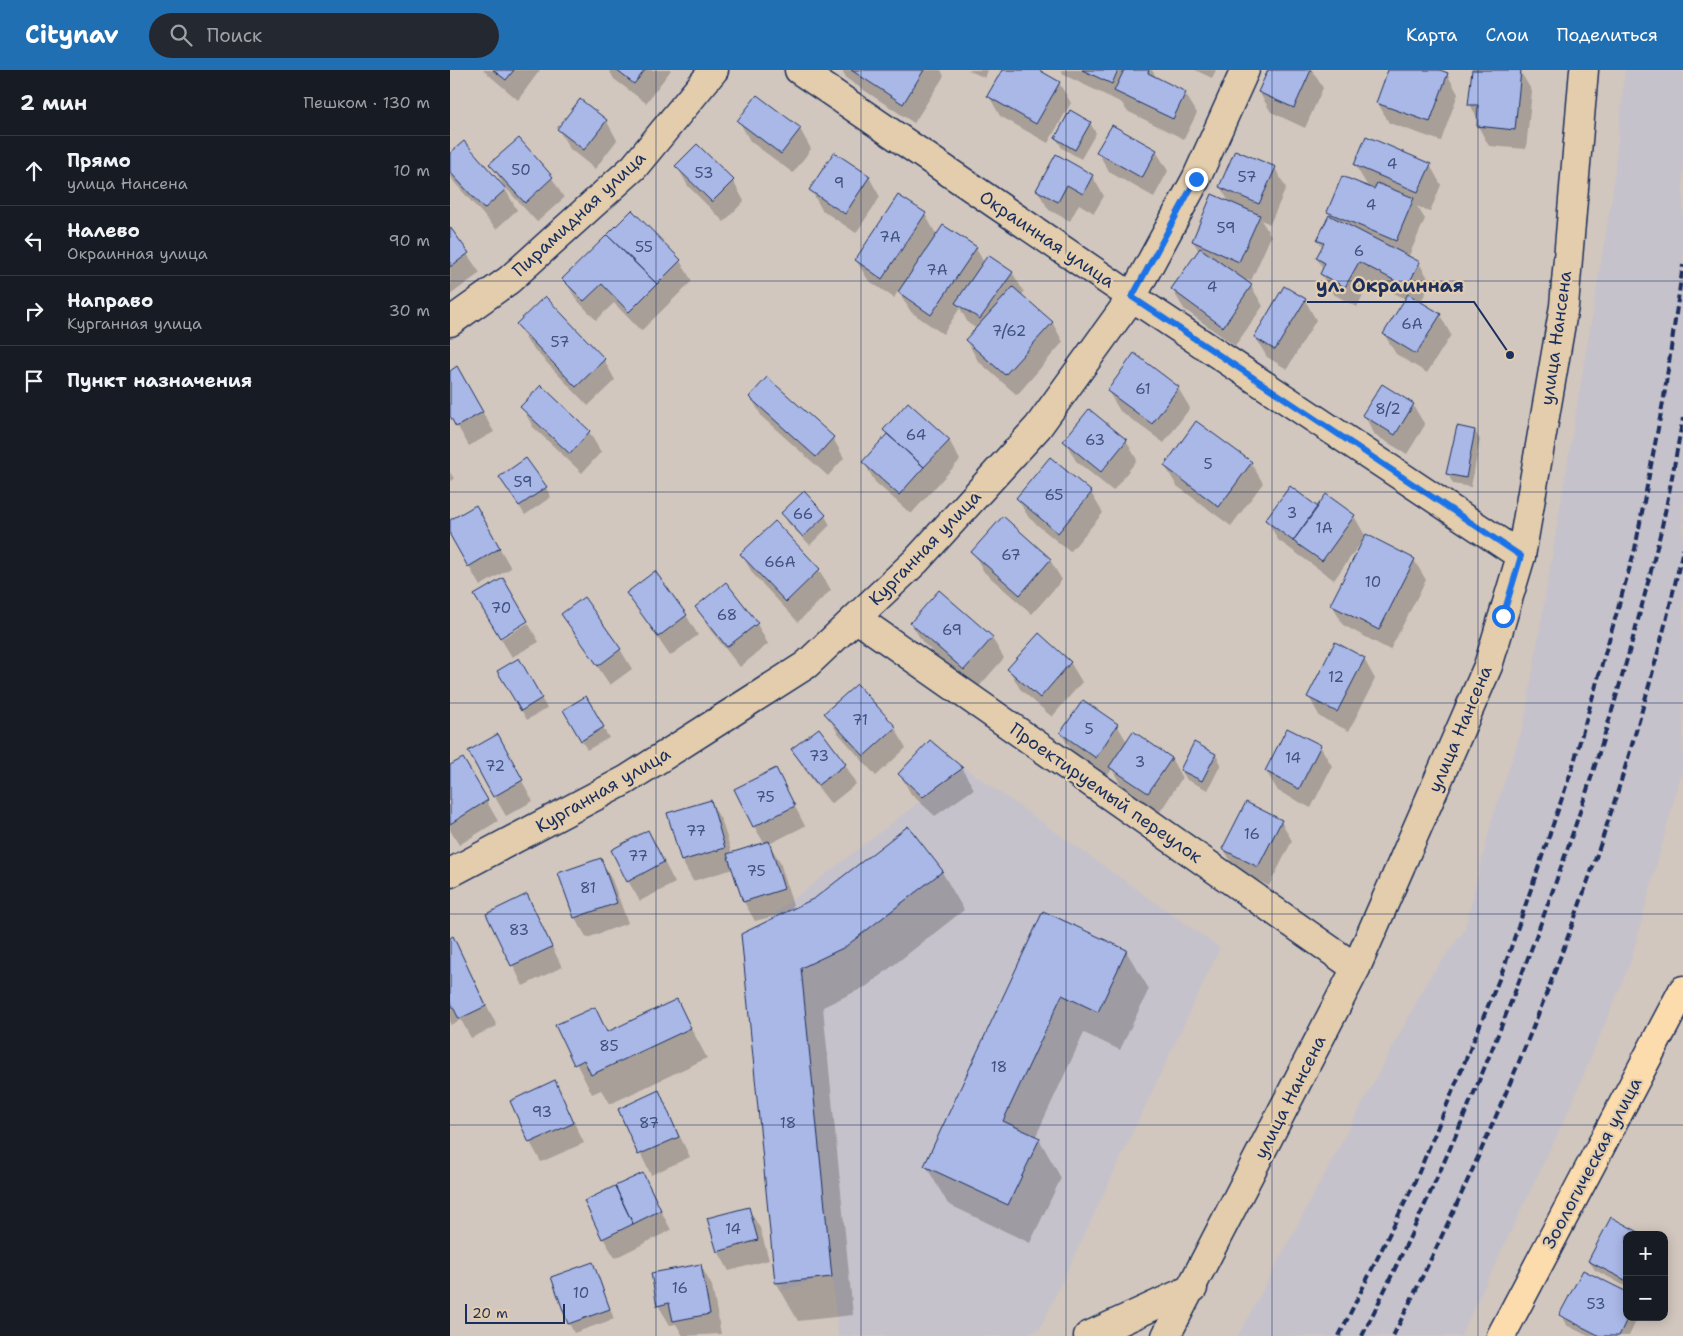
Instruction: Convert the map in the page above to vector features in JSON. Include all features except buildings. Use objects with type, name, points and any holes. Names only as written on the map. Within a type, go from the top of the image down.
[{"type":"main road","name":"Зоологическая улица","points":[[1501,1336],[1683,990]]},
{"type":"street","name":"Пирамидная улица","points":[[450,322],[509,280],[634,167],[714,70]]},
{"type":"street","name":"Окраинная улица","points":[[799,70],[1132,297],[1521,556]]},
{"type":"street","name":"Курганная улица","points":[[450,873],[626,780],[806,665],[916,561],[1038,427],[1132,297],[1196,179],[1245,70]]},
{"type":"street","name":"улица Нансена","points":[[1166,1336],[1193,1288],[1356,968],[1488,666],[1521,556],[1564,306],[1584,70]]},
{"type":"street","name":"Проектируемый переулок","points":[[856,618],[1356,968]]},
{"type":"street","points":[[1088,1336],[1193,1288]]},
{"type":"shaded area","points":[[1625,70],[1683,70],[1683,767],[1630,964],[1569,1110],[1461,1336],[1238,1336],[1430,977],[1465,929],[1491,822],[1524,723],[1612,196]]},
{"type":"shaded area","points":[[964,767],[1220,948],[1040,1329],[1024,1336],[838,1336],[832,1274],[783,1291],[742,939]]},
{"type":"railway","points":[[1339,1336],[1414,1184],[1505,965],[1572,769],[1635,549],[1664,397],[1683,265]]},
{"type":"railway","points":[[1362,1336],[1452,1144],[1493,1047],[1532,948],[1568,848],[1601,747],[1631,645],[1662,528],[1683,418]]},
{"type":"railway","points":[[1393,1336],[1483,1146],[1524,1049],[1562,951],[1598,853],[1630,752],[1658,651],[1683,549]]},
{"type":"place","name":"ул. Окраинная","points":[[1510,355]]},
{"type":"route","points":[[1196,179],[1132,297],[1521,556],[1503,616]]}]
